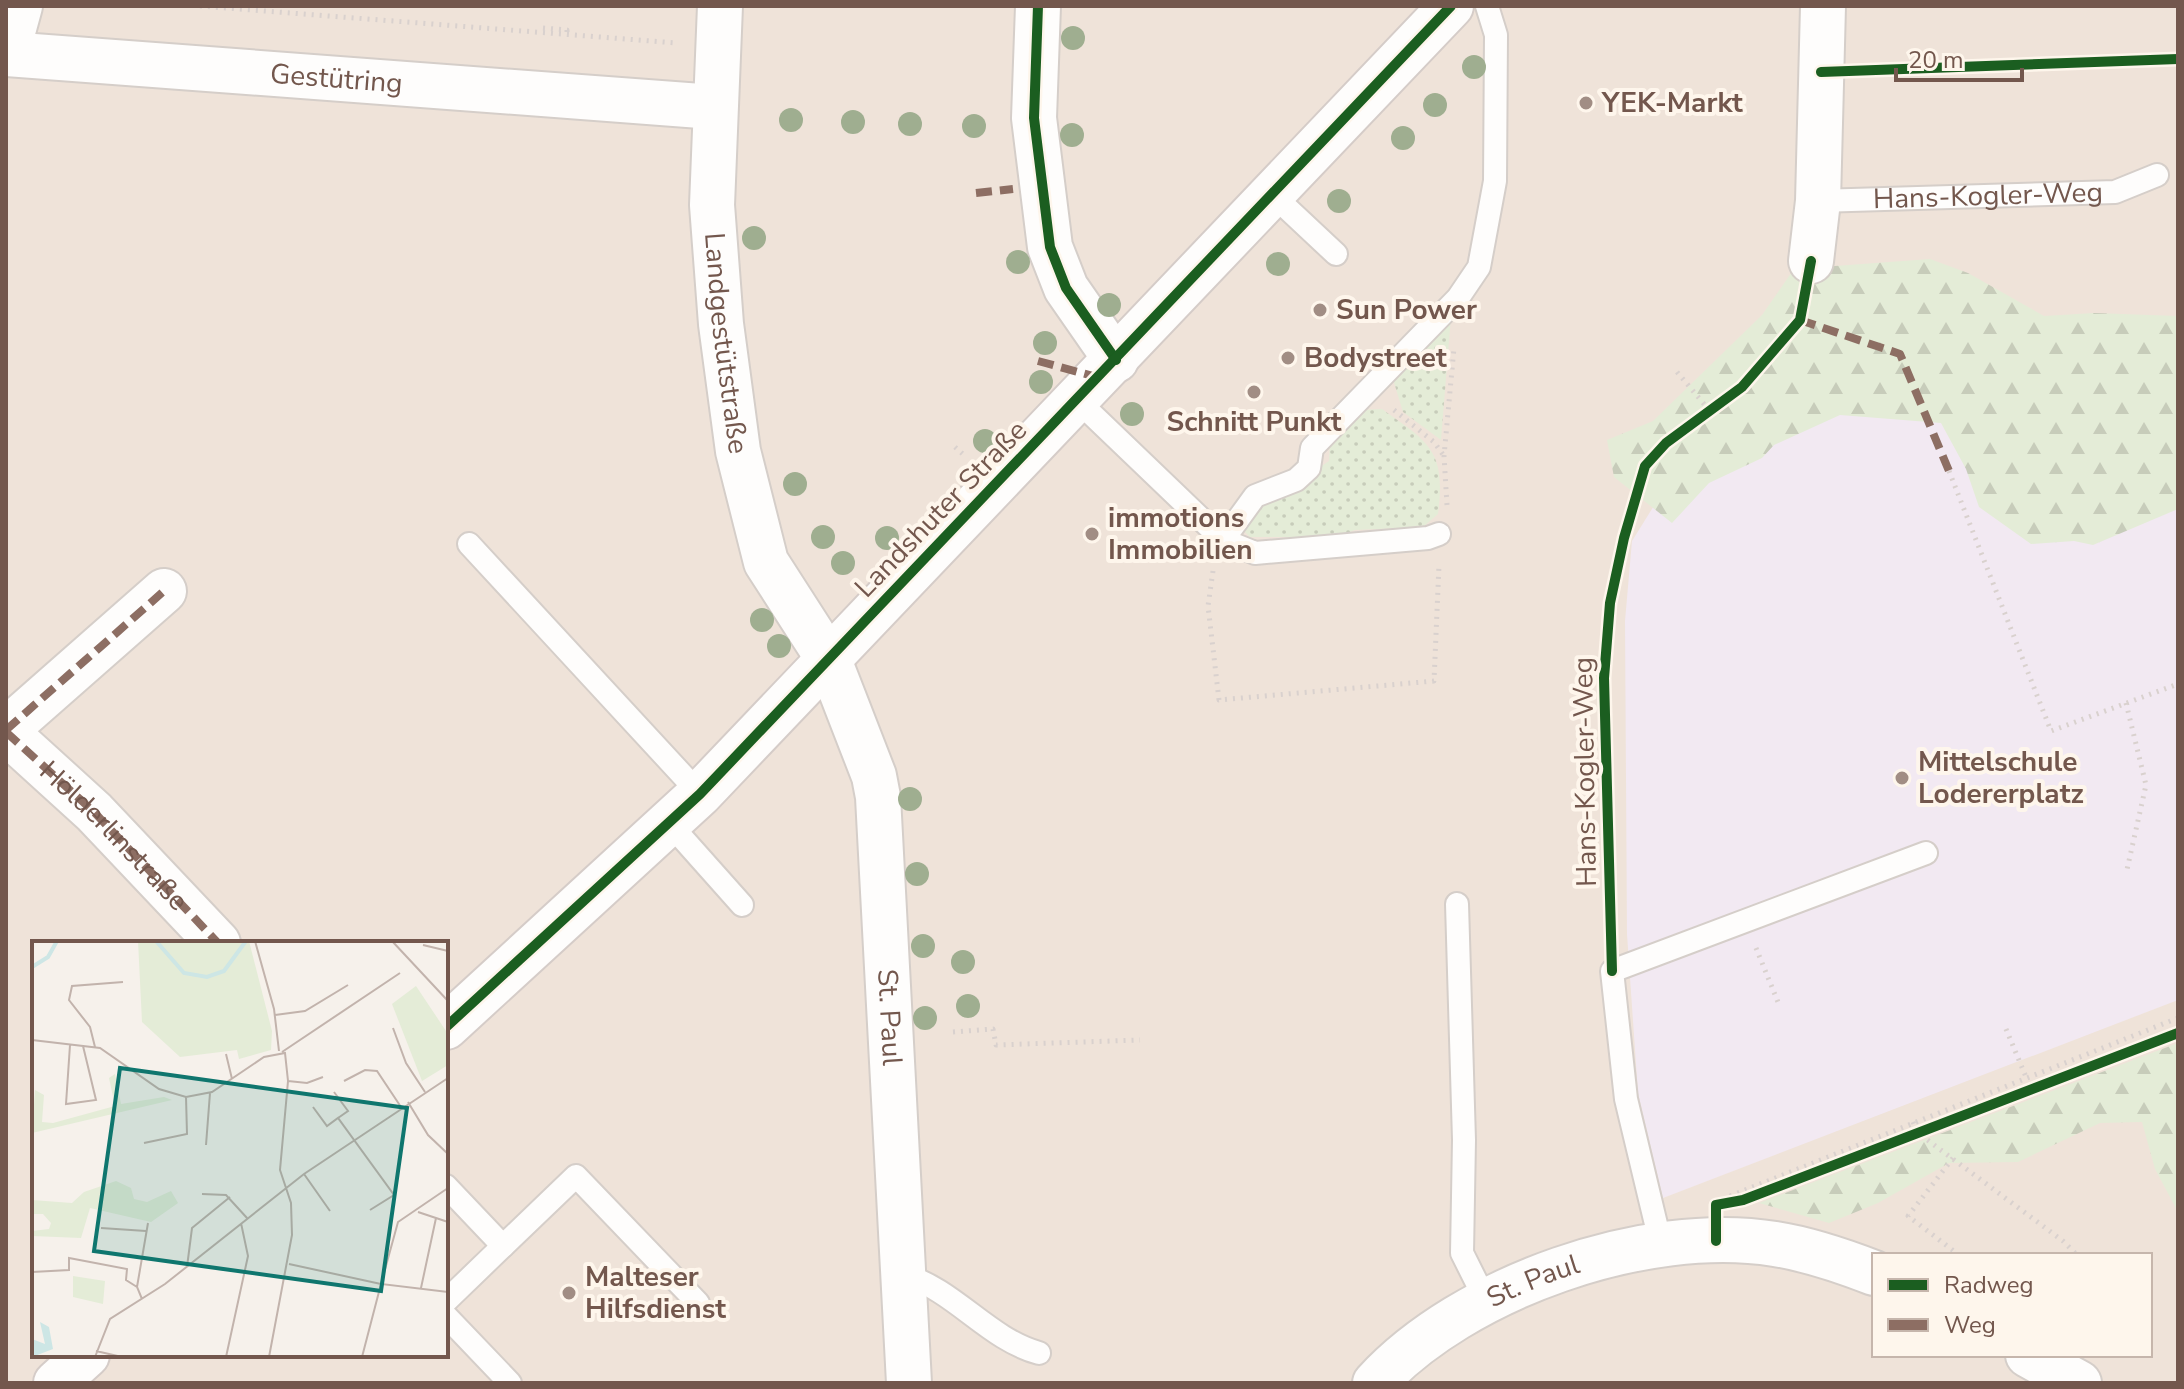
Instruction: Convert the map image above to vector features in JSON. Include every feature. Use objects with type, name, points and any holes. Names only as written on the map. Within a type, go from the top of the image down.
[{"type":"street","name":"Gestütring","points":[[20,6],[6,55],[714,107]]},
{"type":"street","name":"Landgestütstraße","points":[[720,6],[714,107],[715,250],[721,324],[738,451],[766,562],[829,660]]},
{"type":"street","points":[[1038,6],[1034,118],[1050,247],[1066,288],[1116,360]]},
{"type":"street","name":"Landshuter Straße","points":[[448,1025],[700,794],[1078,401],[1451,6]]},
{"type":"street","points":[[1811,261],[1818,201],[1823,6]]},
{"type":"street","name":"Hölderlinstraße","points":[[164,591],[6,731],[94,812],[216,941]]},
{"type":"street","name":"St. Paul","points":[[829,660],[860,737],[878,797],[909,1383]]},
{"type":"street","name":"St. Paul","points":[[1375,1383],[1394,1363],[1486,1301],[1617,1253],[1661,1245],[1746,1250],[1872,1273]]},
{"type":"street","points":[[56,1383],[85,1357]]},
{"type":"street","points":[[2032,1357],[2079,1383]]},
{"type":"lane","points":[[1223,540],[1255,496],[1296,480],[1309,468],[1312,448],[1458,298],[1479,267],[1495,181],[1496,35],[1487,6]]},
{"type":"lane","name":"Hans-Kogler-Weg","points":[[1818,201],[2115,192],[2157,175]]},
{"type":"lane","points":[[1273,195],[1336,254]]},
{"type":"lane","points":[[1078,401],[1223,540],[1255,553],[1428,538],[1439,534]]},
{"type":"lane","points":[[469,544],[700,794]]},
{"type":"lane","points":[[669,823],[742,905]]},
{"type":"lane","points":[[1661,1245],[1626,1099],[1612,971],[1926,853]]},
{"type":"lane","points":[[1457,904],[1464,1140],[1462,1253],[1486,1301]]},
{"type":"lane","points":[[448,1299],[576,1176],[698,1303]]},
{"type":"lane","points":[[448,1188],[503,1246]]},
{"type":"lane","points":[[904,1275],[926,1281],[1017,1347],[1039,1353]]},
{"type":"lane","points":[[448,1318],[510,1383]]},
{"type":"path","points":[[200,6],[543,29],[567,35],[678,43]]},
{"type":"path","points":[[1223,540],[1214,567],[1208,606],[1219,700],[1434,681],[1439,534],[1448,502],[1444,456],[1458,298]]},
{"type":"path","points":[[1677,372],[1710,411]]},
{"type":"path","points":[[1371,386],[1434,442],[1444,456]]},
{"type":"path","points":[[1699,419],[1720,403]]},
{"type":"path","points":[[1949,471],[2051,731],[2178,684]]},
{"type":"path","points":[[2126,703],[2146,785],[2126,874]]},
{"type":"path","points":[[1745,922],[1780,1007]]},
{"type":"path","points":[[1727,1198],[2178,1018]]},
{"type":"path","points":[[953,1032],[993,1029],[996,1045],[1140,1040]]},
{"type":"path","points":[[2006,1029],[2026,1077]]},
{"type":"path","points":[[1913,1122],[1918,1133],[2074,1253]]},
{"type":"path","points":[[1953,1158],[1908,1216],[1956,1253]]},
{"type":"shaded area","points":[[6,6],[2178,6],[2178,1383],[6,1383]]},
{"type":"shaded area","name":"Mittelschule Lodererplatz","points":[[2178,382],[2178,1000],[1663,1198],[1638,1093],[1627,934],[1625,621],[1632,541],[1685,456],[1830,390]]},
{"type":"green space","points":[[1930,259],[1968,273],[2044,316],[2094,313],[2178,316],[2178,509],[2093,545],[2074,541],[2031,544],[1979,507],[1966,469],[1941,423],[1840,415],[1774,445],[1762,458],[1709,483],[1672,523],[1614,477],[1607,440],[1653,421],[1762,315],[1794,269]]},
{"type":"green space","points":[[1451,316],[1441,440],[1403,412],[1392,376]]},
{"type":"green space","points":[[1382,409],[1412,431],[1431,451],[1439,476],[1438,514],[1423,527],[1355,530],[1337,537],[1250,537],[1245,532],[1255,511],[1266,501],[1329,461],[1330,441],[1361,410]]},
{"type":"green space","points":[[2178,1043],[2178,1212],[2155,1169],[2142,1122],[2100,1123],[2018,1162],[1949,1163],[1878,1203],[1829,1223],[1759,1203]]},
{"type":"marked path","points":[[976,193],[1013,189]]},
{"type":"marked path","points":[[1800,320],[1900,354],[1949,471]]},
{"type":"marked path","points":[[1038,361],[1100,378]]},
{"type":"marked path","points":[[975,465],[997,487]]},
{"type":"marked path","points":[[6,730],[164,591]]},
{"type":"marked path","points":[[6,732],[94,812],[216,941]]},
{"type":"cycle path","points":[[1038,6],[1034,118],[1050,247],[1066,288],[1116,360]]},
{"type":"cycle path","points":[[448,1025],[700,794],[1451,6]]},
{"type":"cycle path","points":[[1821,72],[2178,59]]},
{"type":"cycle path","points":[[1612,971],[1604,678],[1610,603],[1624,538],[1645,466],[1666,443],[1742,387],[1800,320],[1811,261]]},
{"type":"cycle path","points":[[1716,1241],[1716,1205],[1743,1200],[2178,1033]]},
{"type":"place","name":"YEK-Markt","points":[[1586,103]]},
{"type":"place","name":"Sun Power","points":[[1320,310]]},
{"type":"place","name":"Bodystreet","points":[[1288,358]]},
{"type":"place","name":"Schnitt Punkt","points":[[1254,392]]},
{"type":"place","name":"immotions Immobilien","points":[[1092,534]]},
{"type":"place","name":"Mittelschule Lodererplatz","points":[[1902,778]]},
{"type":"place","name":"Malteser Hilfsdienst","points":[[569,1293]]}]
